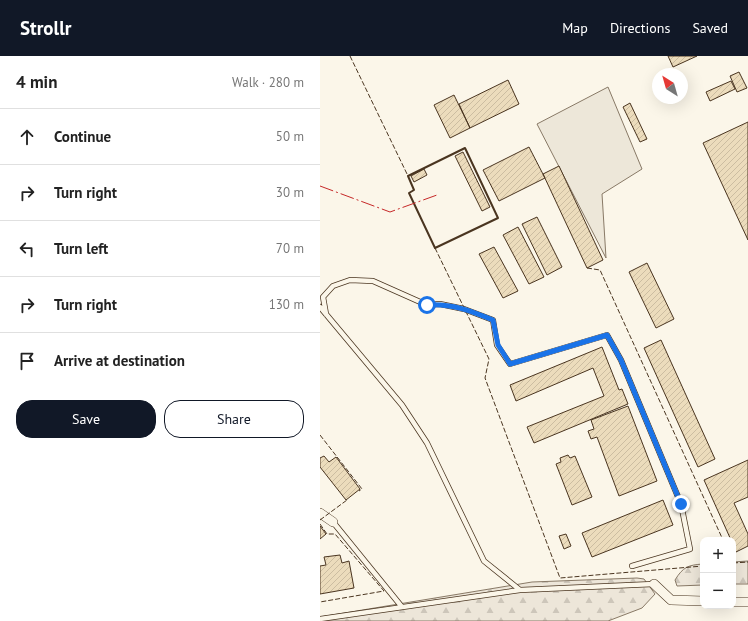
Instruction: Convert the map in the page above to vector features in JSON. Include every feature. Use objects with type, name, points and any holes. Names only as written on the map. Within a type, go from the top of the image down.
[{"type":"street","points":[[320,513],[333,522]]},
{"type":"street","points":[[654,584],[671,600],[700,601]]},
{"type":"street","points":[[736,602],[748,602]]},
{"type":"lane","points":[[326,314],[322,297],[333,286],[350,280],[373,281],[427,305],[440,304],[464,309],[493,320],[498,345],[510,364],[607,335],[621,360],[681,504],[690,548],[632,566]]},
{"type":"lane","points":[[320,307],[402,405],[427,443],[484,561],[520,590]]},
{"type":"lane","points":[[333,522],[402,607]]},
{"type":"lane","points":[[320,619],[520,590],[654,584]]},
{"type":"green space","points":[[748,561],[748,584],[736,584],[736,562]]},
{"type":"green space","points":[[700,564],[700,585],[677,586],[675,580],[683,569]]},
{"type":"green space","points":[[644,579],[655,594],[642,608],[608,621],[320,621],[320,617],[532,582]]},
{"type":"shaded area","points":[[608,87],[642,169],[602,194],[606,258],[537,124]]},
{"type":"building","points":[[668,56],[697,56],[673,67]]},
{"type":"building","points":[[739,72],[747,88],[737,92],[730,76]]},
{"type":"building","points":[[508,80],[519,104],[470,128],[459,104]]},
{"type":"building","points":[[731,81],[735,89],[710,101],[706,92]]},
{"type":"building","points":[[454,95],[470,128],[450,138],[434,105]]},
{"type":"building","points":[[630,103],[647,139],[640,142],[623,107]]},
{"type":"building","points":[[748,122],[748,240],[703,143]]},
{"type":"building","points":[[529,147],[545,178],[499,201],[483,170]]},
{"type":"building","points":[[463,152],[490,207],[482,211],[455,156]]},
{"type":"building","points":[[559,166],[603,260],[587,268],[543,174]]},
{"type":"building","points":[[424,169],[427,175],[414,182],[411,176]]},
{"type":"building","points":[[537,217],[562,267],[547,275],[522,224]]},
{"type":"building","points":[[518,227],[544,277],[529,284],[503,235]]},
{"type":"building","points":[[494,247],[518,291],[503,298],[479,254]]},
{"type":"building","points":[[647,263],[674,319],[656,328],[629,272]]},
{"type":"building","points":[[661,340],[715,459],[698,467],[644,348]]},
{"type":"building","points":[[602,347],[619,390],[622,389],[628,404],[534,443],[527,427],[604,396],[593,368],[516,401],[510,385]]},
{"type":"building","points":[[628,406],[657,481],[619,496],[597,437],[591,439],[588,431],[594,429],[591,420]]},
{"type":"building","points":[[568,455],[570,458],[575,456],[592,497],[572,505],[556,464],[561,462],[560,458]]},
{"type":"building","points":[[324,456],[329,462],[336,457],[360,489],[346,500],[320,467],[320,458]]},
{"type":"building","points":[[748,460],[748,497],[734,503],[748,534],[748,546],[736,552],[736,537],[730,537],[704,480]]},
{"type":"building","points":[[663,500],[673,525],[592,557],[582,533]]},
{"type":"building","points":[[320,526],[326,534],[320,539]]},
{"type":"building","points":[[566,534],[571,546],[564,549],[559,536]]},
{"type":"building","points":[[340,555],[342,563],[349,561],[354,588],[320,594],[320,566],[326,565],[324,557]]},
{"type":"fence","points":[[350,56],[408,176]]},
{"type":"fence","points":[[435,248],[489,359],[485,378],[560,578],[700,566]]},
{"type":"fence","points":[[587,268],[600,270],[722,537]]},
{"type":"fence","points":[[320,435],[362,489],[359,491]]},
{"type":"fence","points":[[320,520],[347,500]]},
{"type":"fence","points":[[320,524],[327,534],[335,534],[384,591],[320,602]]},
{"type":"fence","points":[[736,563],[748,562]]},
{"type":"wall","points":[[465,148],[498,218],[435,248],[409,193],[414,190],[408,176],[465,148]]},
{"type":"power","points":[[320,186],[390,212],[437,195]]},
{"type":"route","points":[[427,305],[440,304],[464,309],[493,320],[498,345],[510,364],[607,335],[621,360],[681,504]]}]
